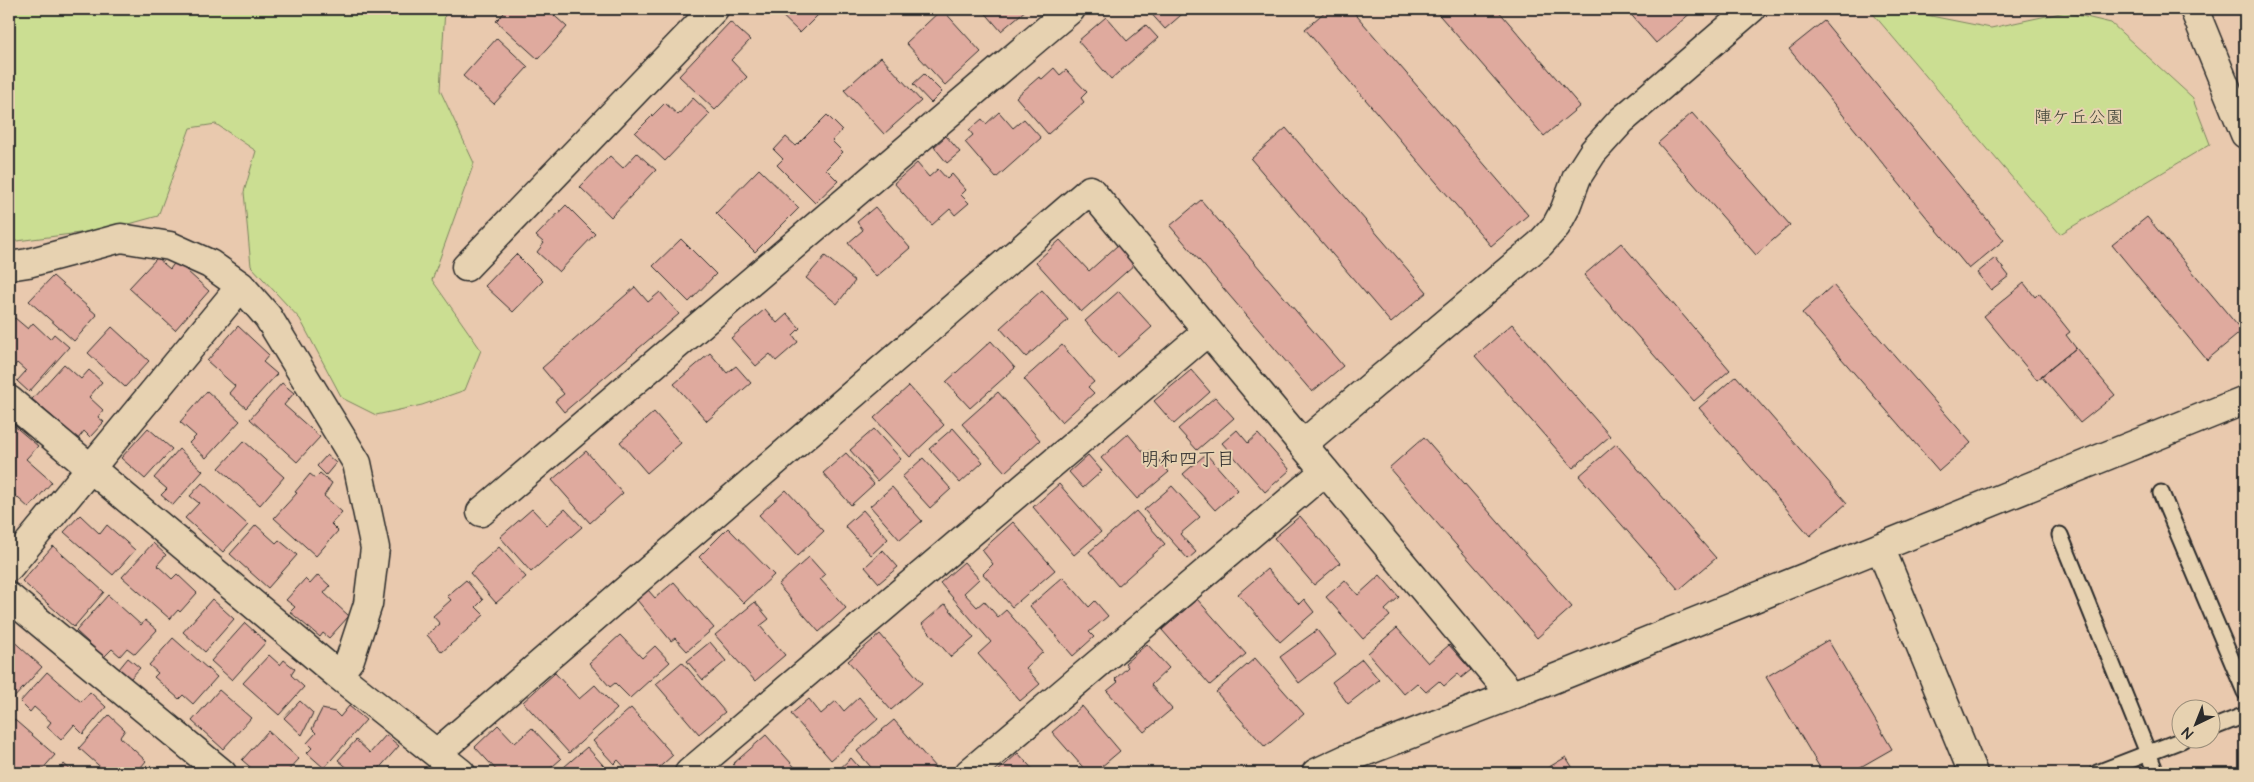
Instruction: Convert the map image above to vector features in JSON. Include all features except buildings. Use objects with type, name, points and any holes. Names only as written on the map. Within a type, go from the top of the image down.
[{"type":"street","points":[[466,267],[714,9]]},
{"type":"street","points":[[481,512],[1070,9]]},
{"type":"street","points":[[1302,444],[1540,244],[1556,226],[1565,209],[1577,177],[1610,133],[1621,121],[1751,9]]},
{"type":"street","points":[[2194,9],[2245,134]]},
{"type":"street","points":[[437,753],[1090,190],[1512,695]]},
{"type":"street","points":[[9,266],[28,263],[120,238],[170,246],[210,264],[242,286],[268,316],[357,463],[375,548],[368,604],[350,659],[338,675]]},
{"type":"street","points":[[9,567],[242,286]]},
{"type":"street","points":[[688,773],[1208,331]]},
{"type":"street","points":[[9,400],[90,470],[338,675],[461,773]]},
{"type":"street","points":[[1316,773],[1346,759],[1512,695],[2245,400]]},
{"type":"street","points":[[969,773],[1325,472]]},
{"type":"street","points":[[1880,547],[1973,773]]},
{"type":"street","points":[[9,597],[222,773]]},
{"type":"lane","points":[[2161,494],[2245,692]]},
{"type":"lane","points":[[2060,535],[2156,773]]},
{"type":"lane","points":[[2222,724],[2245,715]]},
{"type":"lane","points":[[2098,773],[2172,744]]},
{"type":"green space","points":[[9,9],[445,9],[440,90],[474,163],[432,280],[481,350],[465,390],[422,405],[376,415],[342,398],[300,319],[251,266],[244,192],[256,151],[216,124],[190,128],[158,216],[111,229],[9,242]]},
{"type":"green space","name":"陣ケ丘公園","points":[[1869,9],[1896,9],[1991,28],[2065,12],[2111,23],[2192,97],[2210,144],[2060,234]]},
{"type":"district","name":"明和四丁目","points":[[1188,459]]}]
